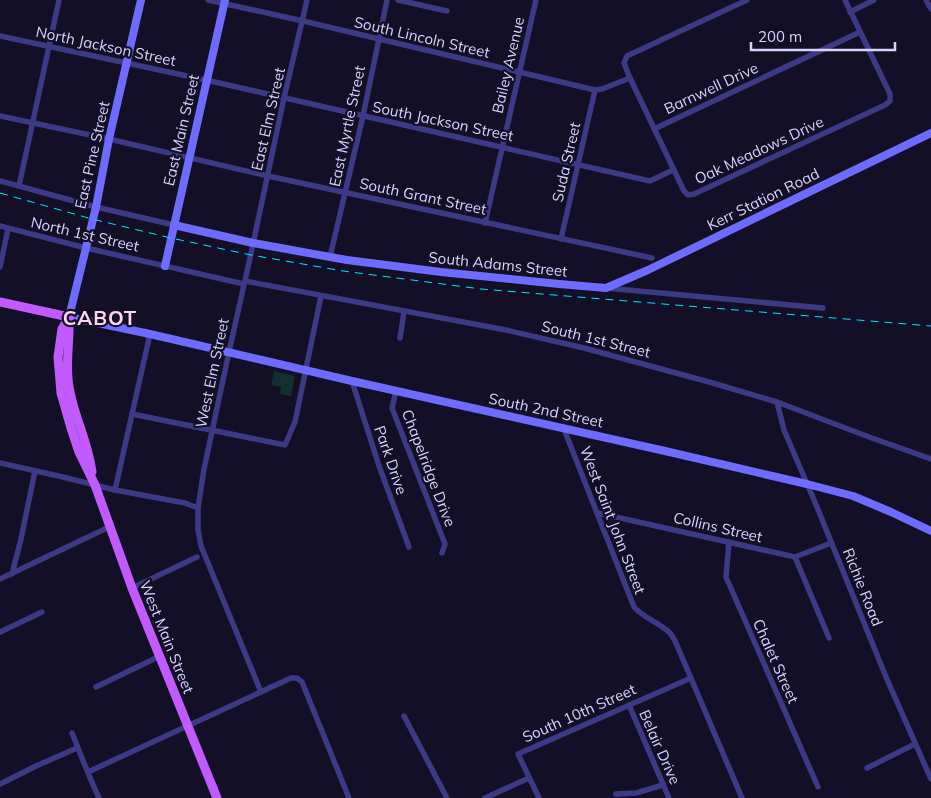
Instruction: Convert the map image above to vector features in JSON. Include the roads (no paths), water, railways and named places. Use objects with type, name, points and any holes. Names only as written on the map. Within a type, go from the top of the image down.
[{"type":"main road","name":"East Pine Street","points":[[70,317],[141,0]]},
{"type":"main road","name":"East Main Street","points":[[165,266],[225,2]]},
{"type":"main road","name":"Kerr Station Road","points":[[606,288],[641,273],[931,133]]},
{"type":"main road","name":"South Adams Street","points":[[174,225],[253,243],[364,262],[441,272],[606,288]]},
{"type":"main road","points":[[0,302],[70,317]]},
{"type":"main road","name":"South 2nd Street","points":[[70,317],[807,484],[853,496],[931,530]]},
{"type":"main road","name":"West Main Street","points":[[70,317],[67,354],[68,380],[72,403],[88,452],[95,485],[132,588],[188,726],[214,797]]},
{"type":"street","points":[[19,186],[59,0]]},
{"type":"street","name":"South Lincoln Street","points":[[208,0],[225,2],[595,90]]},
{"type":"street","name":"East Elm Street","points":[[253,243],[307,0]]},
{"type":"street","name":"East Myrtle Street","points":[[330,257],[363,116],[386,0]]},
{"type":"street","points":[[398,0],[447,11]]},
{"type":"street","name":"Bailey Avenue","points":[[485,222],[536,0]]},
{"type":"street","name":"Oak Meadows Drive","points":[[747,0],[627,56],[624,63],[673,170],[688,195],[694,194],[890,101],[890,94],[844,0]]},
{"type":"street","points":[[850,12],[874,0]]},
{"type":"street","points":[[926,0],[931,9]]},
{"type":"street","name":"Barnwell Drive","points":[[654,128],[860,32]]},
{"type":"street","name":"North Jackson Street","points":[[0,36],[206,80]]},
{"type":"street","points":[[595,90],[630,78]]},
{"type":"street","name":"South Jackson Street","points":[[206,80],[650,181],[673,170]]},
{"type":"street","name":"Suda Street","points":[[561,239],[595,90]]},
{"type":"street","name":"South Grant Street","points":[[0,116],[346,193],[652,258]]},
{"type":"street","points":[[0,181],[96,207],[174,225]]},
{"type":"street","name":"North 1st Street","points":[[0,226],[165,266]]},
{"type":"street","points":[[0,267],[8,229]]},
{"type":"street","name":"West Elm Street","points":[[253,243],[195,507],[201,546],[261,692]]},
{"type":"street","name":"South 1st Street","points":[[165,266],[245,283],[542,337],[777,402],[869,438],[931,459]]},
{"type":"street","name":"South Adams Street","points":[[606,288],[823,308]]},
{"type":"street","points":[[132,414],[285,445],[295,422],[321,296]]},
{"type":"street","points":[[400,338],[404,312]]},
{"type":"street","points":[[115,490],[150,334]]},
{"type":"street","name":"Park Drive","points":[[352,381],[379,466],[409,547]]},
{"type":"street","name":"Chapelridge Drive","points":[[396,391],[392,408],[445,544],[442,553]]},
{"type":"street","name":"Richie Road","points":[[777,402],[784,430],[886,677],[931,779]]},
{"type":"street","name":"West Saint John Street","points":[[564,429],[634,607],[640,614],[670,633],[676,643],[742,798]]},
{"type":"street","points":[[0,463],[115,490],[185,503],[195,507]]},
{"type":"street","points":[[12,574],[36,471]]},
{"type":"street","name":"Collins Street","points":[[598,513],[795,557]]},
{"type":"street","points":[[0,580],[109,527]]},
{"type":"street","name":"Chalet Street","points":[[729,542],[726,577],[818,787]]},
{"type":"street","points":[[829,638],[795,557],[831,543]]},
{"type":"street","points":[[132,588],[197,558]]},
{"type":"street","points":[[0,632],[42,612]]},
{"type":"street","points":[[96,687],[160,656]]},
{"type":"street","points":[[88,772],[291,678],[297,678],[302,682],[349,798]]},
{"type":"street","name":"South 10th Street","points":[[529,778],[518,754],[691,678]]},
{"type":"street","name":"Belair Drive","points":[[629,705],[669,798]]},
{"type":"street","points":[[404,716],[447,798]]},
{"type":"street","points":[[72,733],[99,798]]},
{"type":"street","points":[[867,768],[915,744]]},
{"type":"street","points":[[0,784],[77,748]]},
{"type":"street","points":[[485,798],[529,778],[539,798]]},
{"type":"street","points":[[616,794],[636,793],[663,786]]},
{"type":"railway","points":[[0,193],[92,219],[171,238],[251,255],[343,271],[481,289],[931,326]]},
{"type":"district","name":"CABOT","points":[[100,317]]}]
